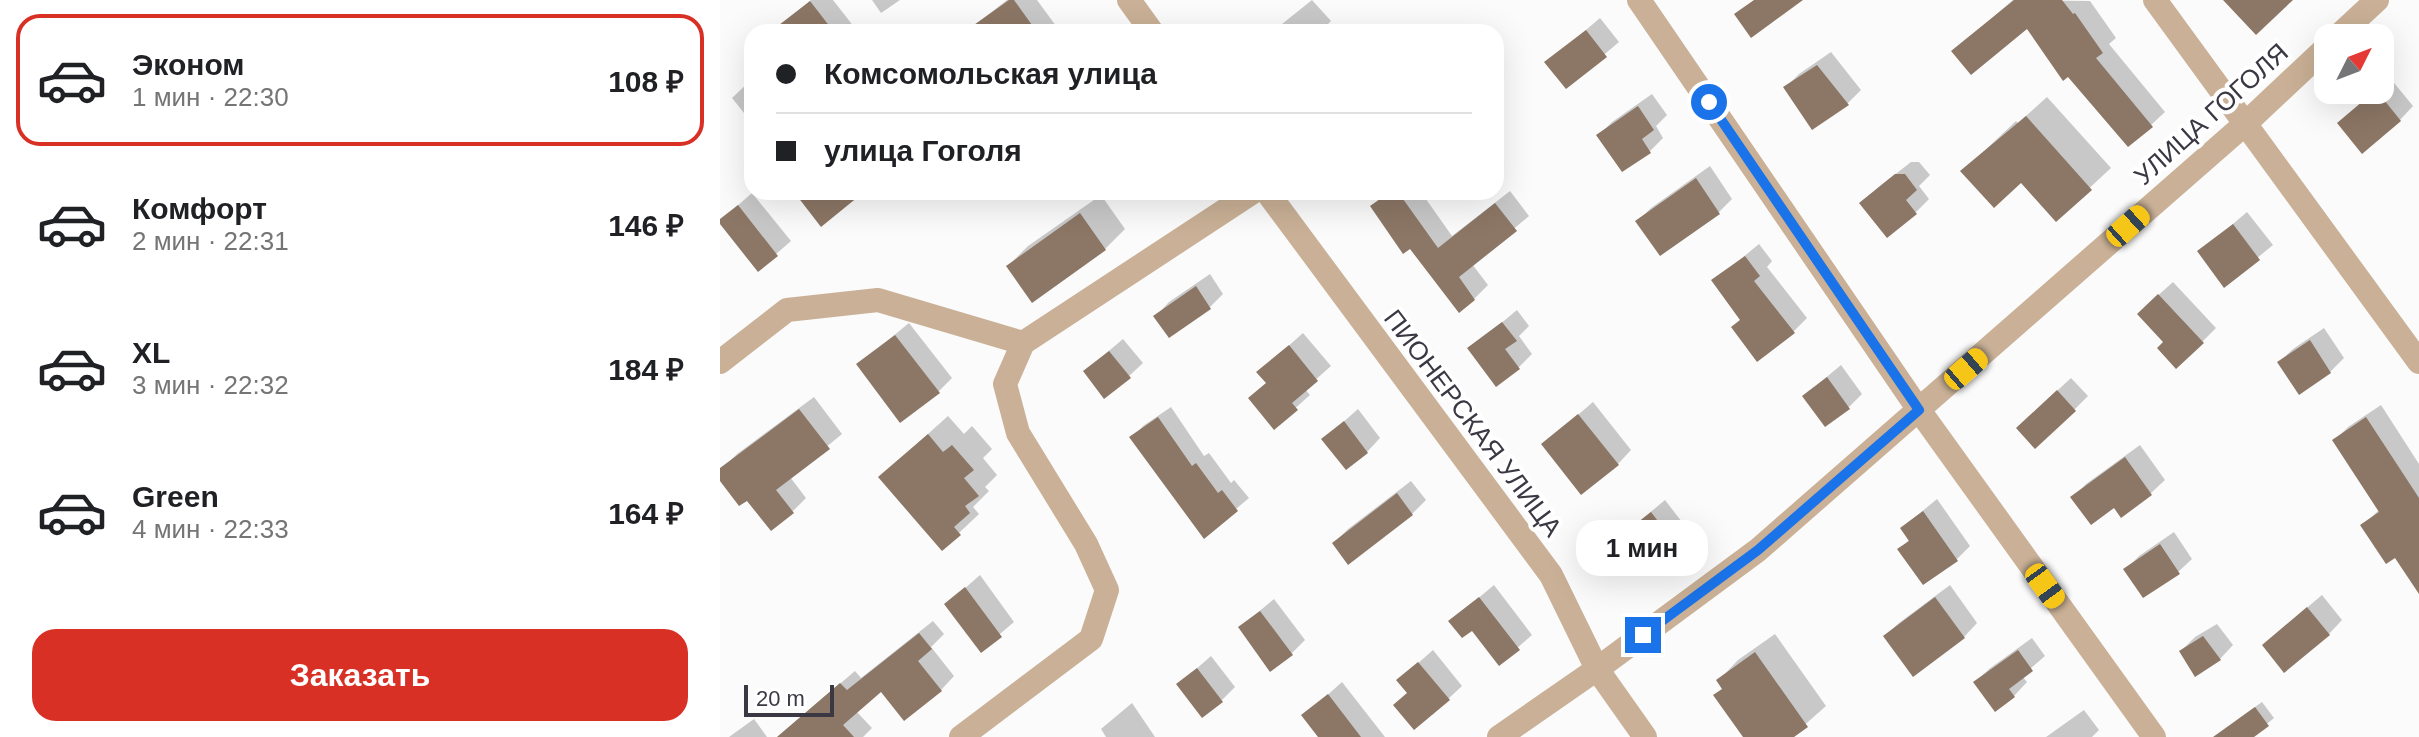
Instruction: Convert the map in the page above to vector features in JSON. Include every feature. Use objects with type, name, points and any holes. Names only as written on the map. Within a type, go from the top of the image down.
[{"type":"street","points":[[1129,0],[1146,24]]},
{"type":"street","points":[[1639,0],[1919,410],[2154,737]]},
{"type":"street","points":[[2155,0],[2419,362]]},
{"type":"street","points":[[2351,24],[2377,0]]},
{"type":"street","name":"УЛИЦА ГОГОЛЯ","points":[[1499,737],[1758,550],[2245,124],[2314,59]]},
{"type":"street","points":[[961,737],[1091,639],[1107,590],[1086,544],[1018,433],[1005,384],[1023,343],[1241,200]]},
{"type":"street","name":"ПИОНЕРСКАЯ УЛИЦА","points":[[1273,200],[1551,575],[1597,669],[1645,737]]},
{"type":"street","points":[[720,362],[787,310],[878,300],[1023,343]]},
{"type":"building","points":[[1009,0],[1014,0],[1031,24],[975,24]]},
{"type":"building","points":[[1754,0],[1803,0],[1751,38],[1734,14]]},
{"type":"building","points":[[2014,0],[2062,0],[2103,53],[2096,58],[2153,127],[2128,147],[2068,77],[2063,81],[2027,29],[1971,75],[1951,51]]},
{"type":"building","points":[[2223,0],[2293,0],[2256,35]]},
{"type":"building","points":[[810,1],[828,24],[780,24]]},
{"type":"building","points":[[1586,30],[1607,57],[1566,89],[1544,62]]},
{"type":"building","points":[[1817,65],[1849,105],[1812,130],[1783,87]]},
{"type":"building","points":[[2359,104],[2387,104],[2401,121],[2362,154],[2337,123]]},
{"type":"building","points":[[1638,106],[1654,130],[1642,139],[1651,153],[1622,172],[1596,135]]},
{"type":"building","points":[[2026,116],[2092,190],[2056,222],[2021,183],[1994,208],[1960,171]]},
{"type":"building","points":[[1895,174],[1905,174],[1917,190],[1906,200],[1917,214],[1887,238],[1859,203]]},
{"type":"building","points":[[1696,178],[1720,214],[1660,256],[1635,221]]},
{"type":"building","points":[[800,200],[854,200],[821,227]]},
{"type":"building","points":[[1379,200],[1404,200],[1438,248],[1495,203],[1517,231],[1459,277],[1475,300],[1459,313],[1410,249],[1403,254],[1370,206]]},
{"type":"building","points":[[738,205],[778,256],[758,272],[720,224],[720,219]]},
{"type":"building","points":[[1080,213],[1106,250],[1032,303],[1006,266]]},
{"type":"building","points":[[2233,224],[2260,260],[2224,288],[2197,251]]},
{"type":"building","points":[[1745,256],[1760,276],[1754,281],[1795,333],[1757,362],[1731,327],[1740,320],[1711,280]]},
{"type":"building","points":[[1196,286],[1211,309],[1169,338],[1153,316]]},
{"type":"building","points":[[2158,294],[2204,343],[2176,369],[2157,348],[2163,342],[2137,314]]},
{"type":"building","points":[[1502,322],[1517,341],[1505,349],[1520,369],[1496,387],[1467,348]]},
{"type":"building","points":[[895,335],[940,393],[900,423],[856,364]]},
{"type":"building","points":[[2310,340],[2331,373],[2299,395],[2277,362]]},
{"type":"building","points":[[1289,345],[1318,381],[1292,403],[1298,410],[1274,430],[1248,398],[1266,383],[1256,372]]},
{"type":"building","points":[[1109,351],[1131,378],[1104,399],[1083,371]]},
{"type":"building","points":[[1827,377],[1850,409],[1825,427],[1802,396]]},
{"type":"building","points":[[2057,390],[2076,411],[2035,449],[2016,428]]},
{"type":"building","points":[[799,409],[830,449],[776,490],[794,513],[771,531],[747,501],[739,506],[720,481],[720,468]]},
{"type":"building","points":[[1578,414],[1619,465],[1581,495],[1541,444]]},
{"type":"building","points":[[1158,417],[1192,466],[1196,463],[1218,493],[1222,490],[1238,511],[1204,539],[1129,437]]},
{"type":"building","points":[[2366,417],[2419,498],[2419,594],[2395,558],[2386,564],[2360,525],[2379,512],[2332,440]]},
{"type":"building","points":[[1344,421],[1368,453],[1346,470],[1321,439]]},
{"type":"building","points":[[928,434],[943,452],[952,445],[974,470],[964,478],[979,496],[965,506],[970,513],[954,527],[961,535],[942,551],[878,477]]},
{"type":"building","points":[[2125,457],[2152,495],[2121,518],[2114,508],[2091,525],[2070,497]]},
{"type":"building","points":[[1397,493],[1413,515],[1348,565],[1332,543]]},
{"type":"building","points":[[1923,511],[1958,561],[1923,585],[1897,549],[1909,541],[1900,528]]},
{"type":"building","points":[[1651,512],[1670,537],[1629,569],[1610,544]]},
{"type":"building","points":[[2160,544],[2180,574],[2143,598],[2123,569]]},
{"type":"building","points":[[965,587],[1002,637],[981,653],[944,604]]},
{"type":"building","points":[[1479,597],[1520,650],[1499,666],[1472,631],[1462,638],[1448,621]]},
{"type":"building","points":[[1935,597],[1965,638],[1913,677],[1883,636]]},
{"type":"building","points":[[2307,607],[2330,635],[2284,673],[2262,645]]},
{"type":"building","points":[[1260,611],[1293,655],[1270,672],[1238,627]]},
{"type":"building","points":[[919,633],[932,649],[918,661],[942,691],[904,721],[881,692],[843,725],[854,737],[777,737],[840,683],[847,690]]},
{"type":"building","points":[[2203,636],[2221,660],[2195,677],[2179,651]]},
{"type":"building","points":[[2018,650],[2033,671],[2009,689],[2015,697],[1995,712],[1973,682]]},
{"type":"building","points":[[1755,652],[1808,727],[1794,737],[1743,737],[1713,695],[1722,689],[1716,680]]},
{"type":"building","points":[[1418,662],[1450,700],[1414,730],[1393,705],[1407,693],[1396,680]]},
{"type":"building","points":[[1197,668],[1223,702],[1202,718],[1176,684]]},
{"type":"building","points":[[1328,694],[1361,737],[1318,737],[1301,715]]},
{"type":"building","points":[[2255,707],[2269,726],[2254,737],[2213,737]]},
{"type":"route","points":[[1643,635],[1758,550],[1919,410],[1709,102]]}]
